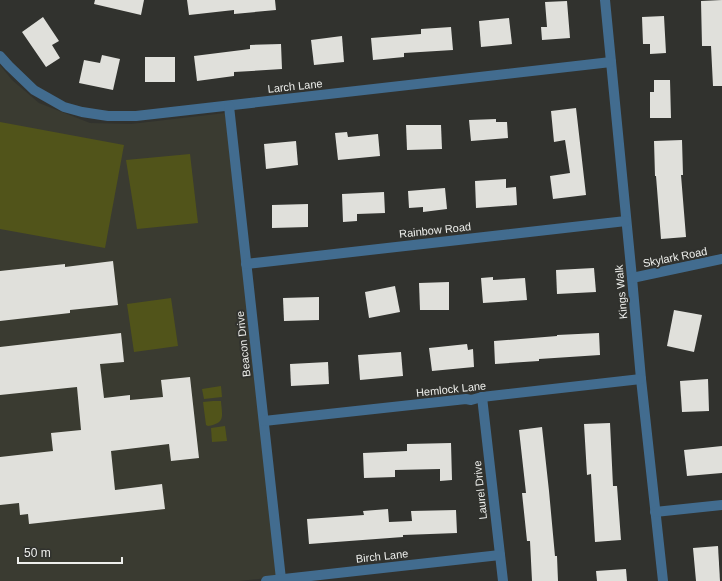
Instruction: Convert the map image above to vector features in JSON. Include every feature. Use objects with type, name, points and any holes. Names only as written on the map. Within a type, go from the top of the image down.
[{"type":"street","name":"Kings Walk","points":[[605,0],[632,278],[640,379],[663,581]]},
{"type":"street","name":"Larch Lane","points":[[0,56],[34,90],[64,107],[82,112],[108,116],[136,116],[611,62]]},
{"type":"street","name":"Beacon Drive","points":[[229,106],[281,579]]},
{"type":"street","name":"Rainbow Road","points":[[246,264],[626,220]]},
{"type":"street","name":"Skylark Road","points":[[632,278],[722,260]]},
{"type":"street","name":"Hemlock Lane","points":[[264,422],[466,399],[471,400],[482,397],[640,379]]},
{"type":"street","name":"Laurel Drive","points":[[482,397],[503,581]]},
{"type":"street","points":[[655,512],[722,505]]},
{"type":"street","name":"Birch Lane","points":[[266,581],[500,555]]},
{"type":"shaded area","points":[[0,65],[12,80],[39,103],[90,123],[131,124],[225,113],[278,577],[239,581],[0,581]]},
{"type":"shaded area","points":[[0,122],[124,145],[105,248],[0,229]]},
{"type":"shaded area","points":[[190,154],[198,223],[137,229],[126,160]]},
{"type":"shaded area","points":[[171,298],[178,346],[134,352],[127,304]]},
{"type":"shaded area","points":[[221,386],[222,397],[204,399],[202,389]]},
{"type":"shaded area","points":[[221,401],[222,418],[218,423],[208,426],[206,425],[203,402]]},
{"type":"shaded area","points":[[225,426],[227,441],[212,442],[211,428]]},
{"type":"building","points":[[95,0],[144,0],[141,15],[94,4]]},
{"type":"building","points":[[187,0],[275,0],[276,10],[234,14],[234,10],[189,15]]},
{"type":"building","points":[[722,0],[722,86],[713,86],[711,46],[702,46],[701,1]]},
{"type":"building","points":[[567,1],[570,38],[542,40],[541,27],[547,27],[545,2]]},
{"type":"building","points":[[664,16],[666,53],[650,54],[650,44],[643,44],[642,17]]},
{"type":"building","points":[[43,17],[59,41],[52,45],[60,58],[46,67],[22,32]]},
{"type":"building","points":[[509,18],[512,44],[481,47],[479,21]]},
{"type":"building","points":[[451,27],[453,50],[404,53],[404,57],[373,60],[371,38],[421,34],[421,29]]},
{"type":"building","points":[[342,36],[344,62],[314,65],[311,40]]},
{"type":"building","points":[[281,44],[282,69],[234,72],[234,76],[197,81],[194,56],[250,49],[250,45]]},
{"type":"building","points":[[102,55],[120,59],[113,90],[79,83],[84,60],[100,63]]},
{"type":"building","points":[[145,57],[175,57],[175,82],[145,82]]},
{"type":"building","points":[[654,80],[670,80],[671,118],[650,118],[650,92],[654,92]]},
{"type":"building","points":[[576,108],[586,195],[553,199],[550,176],[570,173],[565,140],[554,142],[551,111]]},
{"type":"building","points":[[496,119],[496,122],[507,122],[508,138],[471,141],[469,120]]},
{"type":"building","points":[[406,125],[441,125],[442,149],[407,150]]},
{"type":"building","points":[[347,132],[348,137],[378,134],[380,156],[338,160],[335,133]]},
{"type":"building","points":[[682,140],[683,175],[681,175],[686,237],[661,239],[655,176],[654,141]]},
{"type":"building","points":[[296,141],[298,165],[266,169],[264,144]]},
{"type":"building","points":[[506,179],[506,188],[516,187],[517,205],[476,208],[475,181]]},
{"type":"building","points":[[445,188],[447,209],[423,212],[423,207],[409,208],[408,191]]},
{"type":"building","points":[[384,192],[385,213],[357,214],[357,221],[343,222],[342,194]]},
{"type":"building","points":[[308,204],[308,227],[272,228],[272,205]]},
{"type":"building","points":[[113,261],[118,305],[70,310],[70,313],[0,321],[0,271],[65,264],[65,267]]},
{"type":"building","points":[[594,268],[596,292],[557,294],[556,270]]},
{"type":"building","points":[[493,277],[493,280],[525,278],[527,300],[483,303],[481,278]]},
{"type":"building","points":[[449,282],[449,310],[420,310],[419,283]]},
{"type":"building","points":[[395,286],[400,312],[369,318],[365,292]]},
{"type":"building","points":[[319,297],[319,320],[284,321],[283,298]]},
{"type":"building","points":[[674,310],[702,315],[694,352],[667,346]]},
{"type":"building","points":[[121,333],[124,362],[100,364],[104,398],[130,395],[130,400],[163,397],[161,380],[190,377],[199,458],[171,461],[169,444],[111,451],[115,490],[162,484],[165,509],[29,524],[28,514],[20,515],[19,503],[0,505],[0,457],[53,451],[51,433],[81,430],[77,387],[0,395],[0,347]]},
{"type":"building","points":[[599,333],[600,355],[539,359],[539,361],[495,364],[494,341]]},
{"type":"building","points":[[467,344],[468,350],[473,349],[474,367],[432,371],[429,348]]},
{"type":"building","points":[[401,352],[403,376],[360,380],[358,355]]},
{"type":"building","points":[[328,362],[329,384],[291,386],[290,364]]},
{"type":"building","points":[[708,379],[709,411],[682,412],[680,381]]},
{"type":"building","points":[[610,423],[613,486],[617,486],[621,540],[595,542],[591,474],[587,475],[584,424]]},
{"type":"building","points":[[542,427],[555,556],[557,556],[558,581],[532,581],[530,541],[527,541],[522,493],[526,493],[519,430]]},
{"type":"building","points":[[451,443],[452,480],[440,481],[440,469],[395,470],[395,477],[364,478],[363,453],[407,451],[407,444]]},
{"type":"building","points":[[722,446],[722,473],[687,476],[684,450]]},
{"type":"building","points":[[388,509],[389,522],[412,521],[411,511],[456,510],[457,533],[403,535],[403,537],[309,544],[307,519],[364,515],[363,511]]},
{"type":"building","points":[[718,546],[720,581],[696,581],[693,548]]},
{"type":"building","points":[[626,569],[627,581],[597,581],[596,571]]}]
